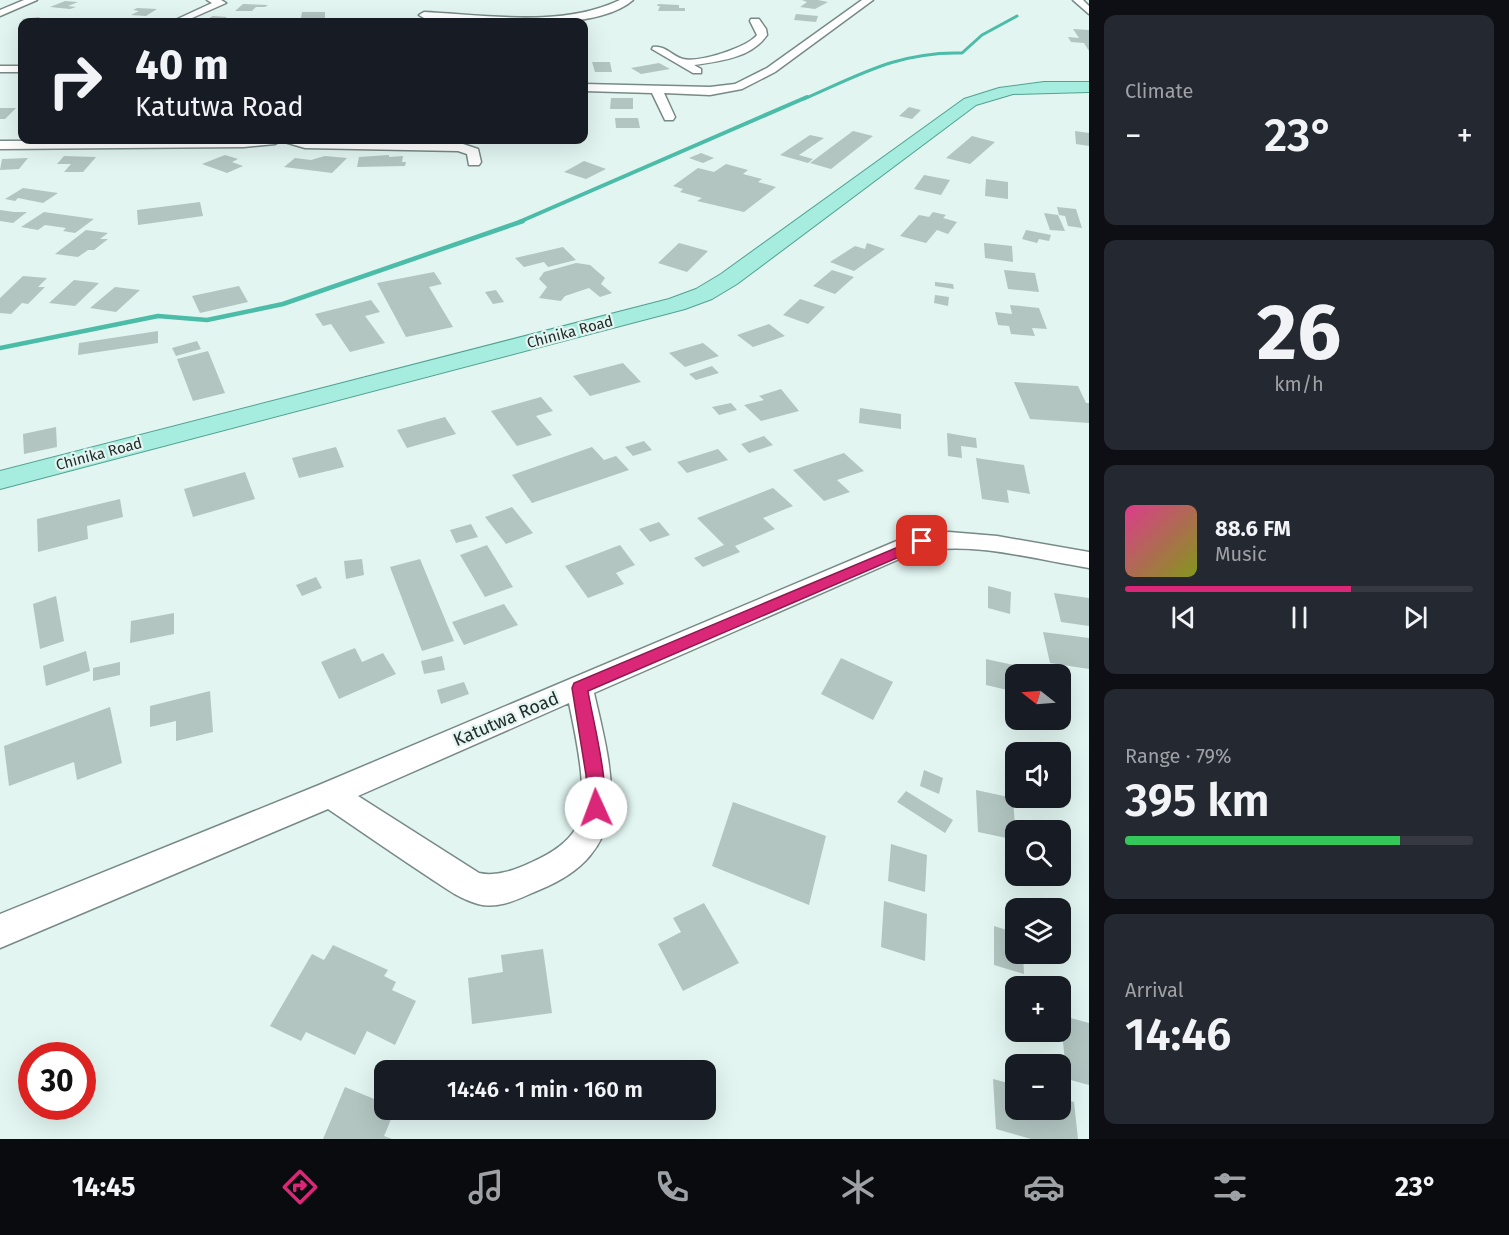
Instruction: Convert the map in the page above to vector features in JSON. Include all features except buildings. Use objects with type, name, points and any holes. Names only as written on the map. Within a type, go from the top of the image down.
[{"type":"main road","name":"Chinika Road","points":[[0,480],[704,294],[729,279],[970,102],[984,96],[1016,89],[1089,87]]},
{"type":"street","points":[[0,13],[32,0]]},
{"type":"street","points":[[185,18],[221,3],[212,0]]},
{"type":"street","points":[[559,18],[598,13],[628,0]]},
{"type":"street","points":[[588,88],[721,91],[738,87],[771,70],[868,0]]},
{"type":"street","points":[[1078,0],[1089,11]]},
{"type":"street","points":[[422,18],[430,2]]},
{"type":"street","points":[[181,18],[189,5]]},
{"type":"street","points":[[0,6],[14,7]]},
{"type":"street","points":[[683,63],[733,53],[754,45],[762,35],[755,21]]},
{"type":"street","points":[[657,49],[710,77],[738,87]]},
{"type":"street","points":[[0,69],[18,69]]},
{"type":"street","points":[[656,90],[665,104],[669,117]]},
{"type":"street","points":[[0,145],[63,144]]},
{"type":"street","points":[[305,144],[460,147],[473,152],[474,162]]},
{"type":"street","name":"Katutwa Road","points":[[0,931],[330,794],[922,541],[964,540],[1089,560]]},
{"type":"street","points":[[330,794],[470,886],[483,890],[498,890],[540,876],[575,853],[586,841],[593,826],[596,808],[594,775],[579,688]]},
{"type":"waterway","points":[[804,99],[862,73],[899,60],[940,53],[962,53],[982,35],[1017,16]]},
{"type":"waterway","points":[[519,222],[807,97]]},
{"type":"waterway","points":[[0,348],[158,316],[207,320],[283,304],[523,221]]},
{"type":"route","points":[[596,808],[587,724],[579,688],[922,541]]}]
